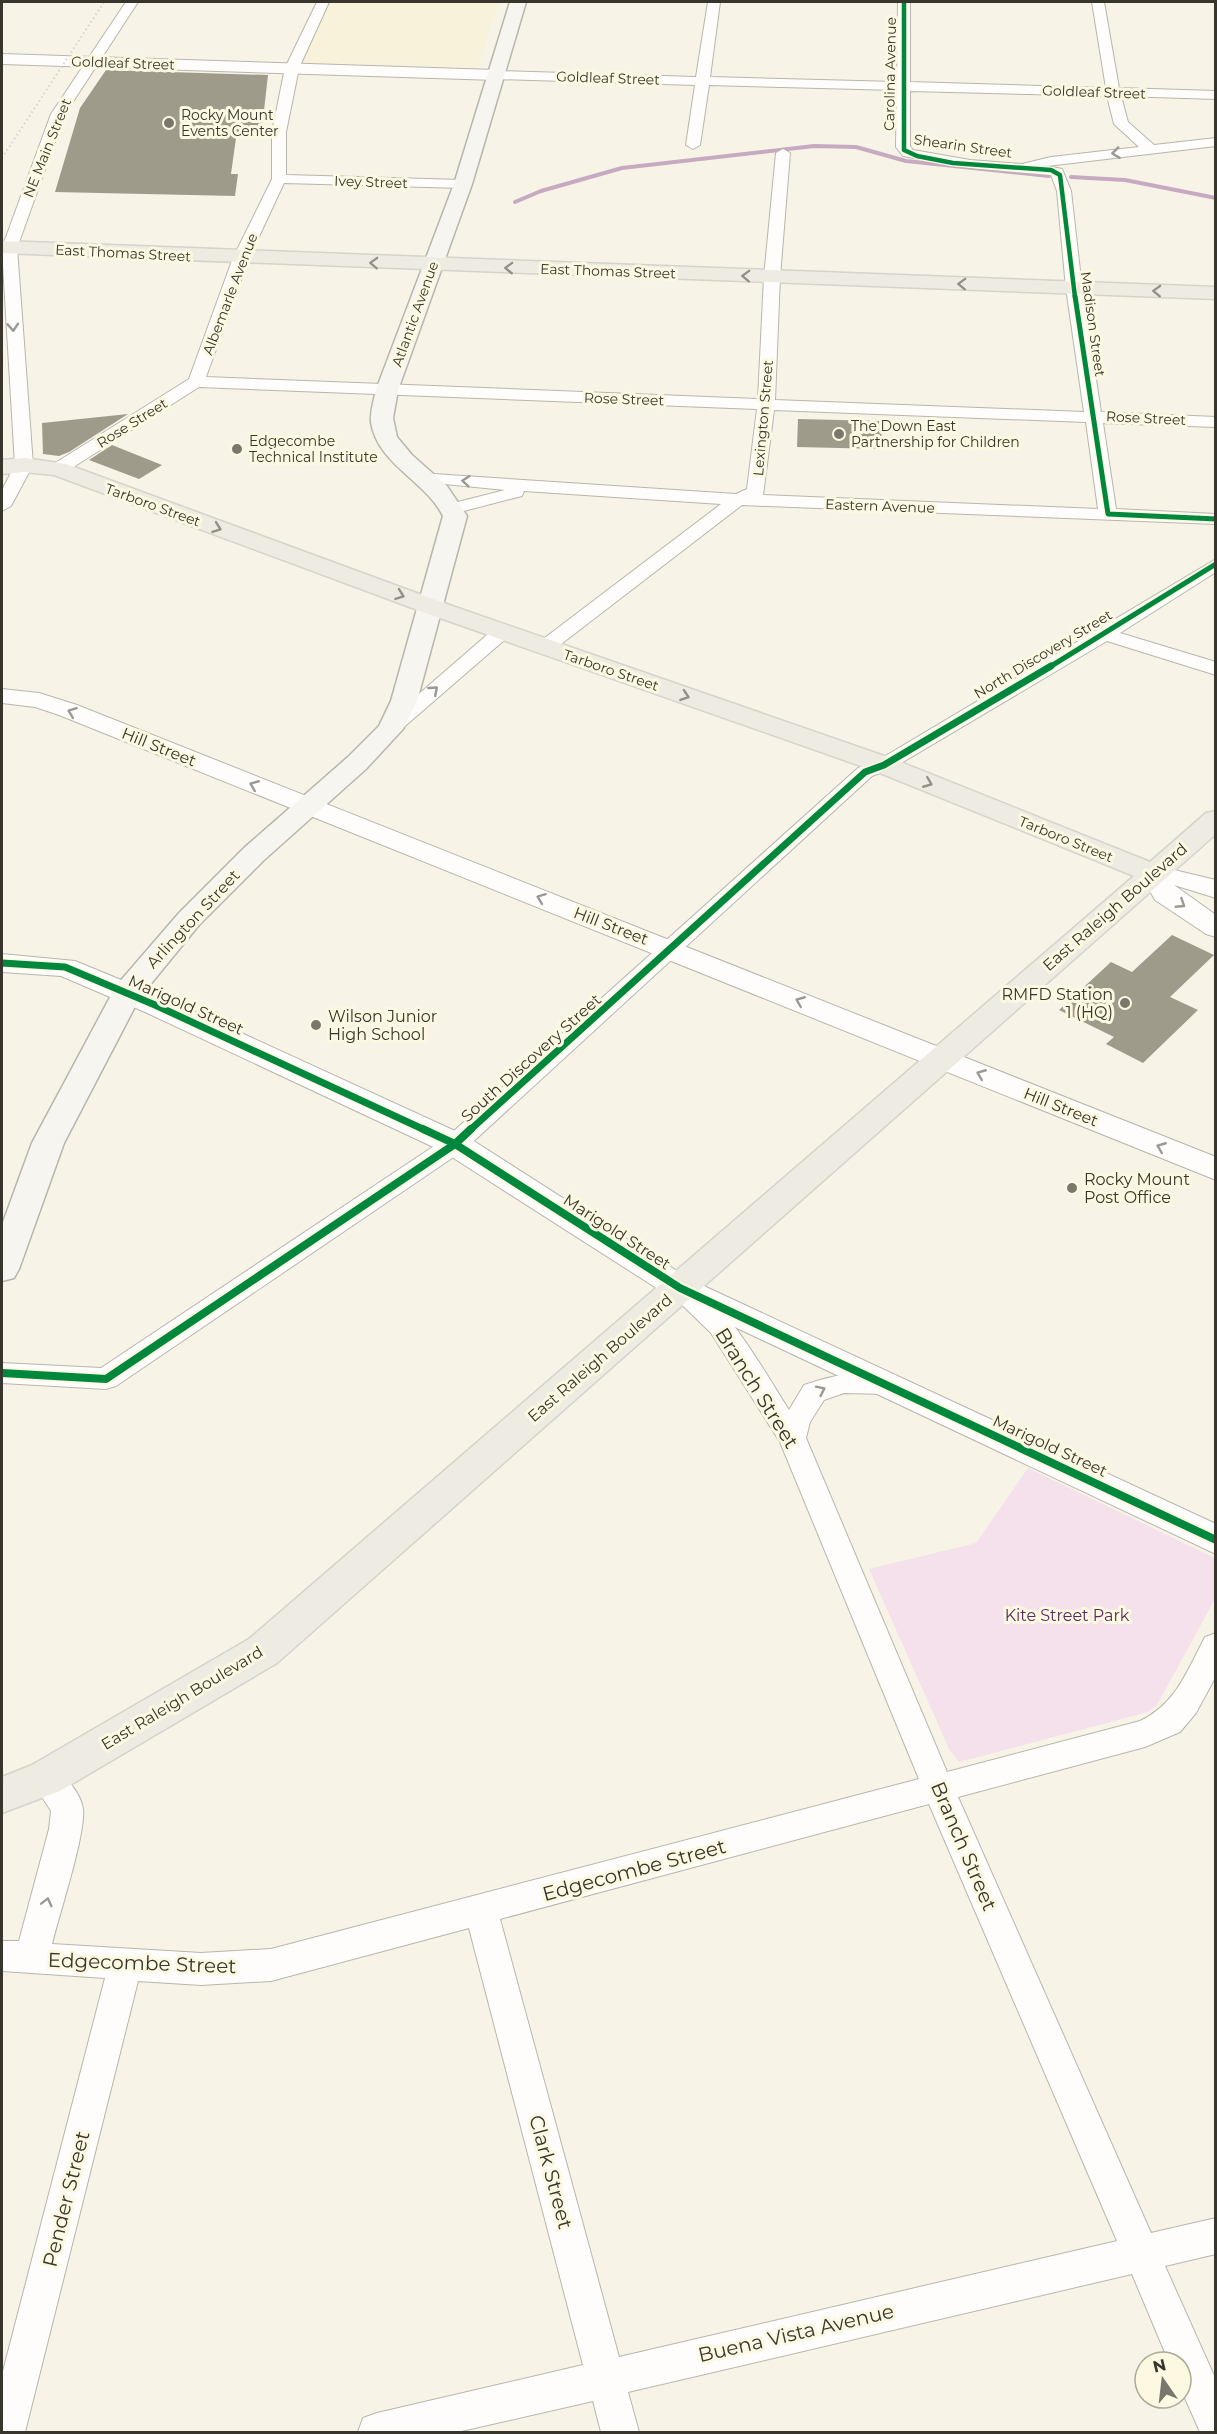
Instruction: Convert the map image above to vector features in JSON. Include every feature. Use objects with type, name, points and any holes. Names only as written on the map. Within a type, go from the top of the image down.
[{"type":"main road","name":"Atlantic Avenue","points":[[452,509],[450,502],[400,456],[388,440],[382,421],[387,390],[463,184],[518,2]]},
{"type":"main road","name":"East Thomas Street","points":[[5,248],[1215,293]]},
{"type":"main road","name":"Tarboro Street","points":[[13,466],[58,469],[432,607],[884,765],[1153,873]]},
{"type":"main road","points":[[432,607],[455,516],[452,509]]},
{"type":"main road","name":"Arlington Street","points":[[2,1269],[48,1143],[127,993],[189,919],[357,763],[390,729],[404,700],[432,607]]},
{"type":"main road","name":"East Raleigh Boulevard","points":[[2,1795],[46,1778],[263,1652],[1215,819]]},
{"type":"street","name":"NE Main Street","points":[[5,248],[15,206],[58,114],[132,2]]},
{"type":"street","name":"Albemarle Avenue","points":[[196,382],[241,258],[279,179],[279,132],[292,68],[323,2]]},
{"type":"street","points":[[693,144],[714,2]]},
{"type":"street","name":"Carolina Avenue","points":[[903,147],[904,2]]},
{"type":"street","points":[[1098,2],[1113,92],[1121,124],[1150,149]]},
{"type":"street","name":"Goldleaf Street","points":[[2,59],[1215,95]]},
{"type":"street","name":"Shearin Street","points":[[903,147],[908,153],[937,159],[1022,168],[1051,161],[1215,142]]},
{"type":"street","name":"Lexington Street","points":[[545,646],[737,500],[756,492],[766,405],[772,277],[783,153]]},
{"type":"street","name":"Madison Street","points":[[1022,168],[1051,170],[1060,175],[1064,191],[1074,288],[1108,514]]},
{"type":"street","name":"Ivey Street","points":[[279,179],[463,184]]},
{"type":"street","points":[[2,506],[13,466],[5,248]]},
{"type":"street","name":"Rose Street","points":[[58,469],[196,382],[1215,422]]},
{"type":"street","points":[[424,477],[545,488]]},
{"type":"street","points":[[452,509],[501,495],[545,488]]},
{"type":"street","name":"Eastern Avenue","points":[[545,488],[662,493],[737,500],[1215,519]]},
{"type":"street","name":"North Discovery Street","points":[[884,765],[1105,634],[1215,564]]},
{"type":"street","points":[[390,729],[502,632]]},
{"type":"street","points":[[1105,634],[1215,669]]},
{"type":"street","name":"Hill Street","points":[[2,696],[39,700],[68,710],[671,949],[1215,1169]]},
{"type":"street","name":"South Discovery Street","points":[[2,1372],[106,1379],[455,1144],[865,772],[884,765]]},
{"type":"street","points":[[1153,873],[1165,894],[1215,928]]},
{"type":"street","name":"Tarboro Street","points":[[1153,873],[1188,880],[1215,890]]},
{"type":"street","name":"Marigold Street","points":[[2,963],[65,967],[127,993],[455,1144],[680,1288],[1215,1540]]},
{"type":"street","name":"Branch Street","points":[[680,1288],[720,1326],[792,1438],[938,1788],[1215,2425]]},
{"type":"street","points":[[792,1438],[797,1420],[814,1392],[844,1383],[888,1384]]},
{"type":"street","name":"Edgecombe Street","points":[[16,1958],[201,1969],[271,1965],[481,1911],[1145,1733],[1169,1722],[1185,1704],[1215,1646]]},
{"type":"street","points":[[16,1958],[62,1840],[68,1808],[46,1778]]},
{"type":"street","name":"Clark Street","points":[[481,1911],[620,2433]]},
{"type":"street","name":"Pender Street","points":[[6,2433],[125,1965]]},
{"type":"street","name":"Buena Vista Avenue","points":[[377,2433],[605,2377],[1215,2236]]},
{"type":"shaded area","points":[[329,2],[499,2],[478,68],[301,63]]},
{"type":"green space","name":"Kite Street Park","points":[[1028,1468],[1215,1558],[1215,1599],[1157,1705],[1148,1712],[959,1762],[950,1751],[869,1569],[976,1543]]},
{"type":"building","name":"Rocky Mount Events Center","points":[[106,70],[268,75],[261,137],[236,138],[231,174],[238,174],[235,196],[55,192],[80,108]]},
{"type":"building","points":[[128,414],[69,452],[59,456],[43,454],[42,423]]},
{"type":"building","name":"The Down East Partnership for Children","points":[[798,419],[881,421],[882,449],[797,447]]},
{"type":"building","points":[[112,445],[162,465],[139,479],[89,460]]},
{"type":"building","name":"RMFD Station 1 (HQ)","points":[[1172,935],[1214,955],[1170,997],[1198,1010],[1143,1063],[1106,1044],[1114,1037],[1059,1010],[1111,962],[1132,972]]},
{"type":"waterway","points":[[515,202],[541,191],[622,168],[814,146],[856,147],[906,161],[1049,176]]},
{"type":"waterway","points":[[1071,177],[1125,180],[1216,198]]},
{"type":"railway","points":[[2,158],[104,2]]},
{"type":"cycle path","points":[[904,2],[904,150],[934,160],[1051,170],[1060,175],[1064,191],[1074,288],[1108,514],[1216,519]]},
{"type":"cycle path","points":[[2,1373],[106,1379],[455,1144],[865,772],[884,765],[1105,634],[1216,564]]},
{"type":"cycle path","points":[[2,963],[65,967],[155,1005],[455,1144],[680,1288],[1216,1540]]},
{"type":"place","name":"Rocky Mount Events Center","points":[[169,123]]},
{"type":"place","name":"The Down East Partnership for Children","points":[[839,434]]},
{"type":"place","name":"Edgecombe Technical Institute","points":[[237,449]]},
{"type":"place","name":"RMFD Station 1 (HQ)","points":[[1125,1003]]},
{"type":"place","name":"Wilson Junior High School","points":[[316,1025]]},
{"type":"place","name":"Rocky Mount Post Office","points":[[1072,1188]]}]
